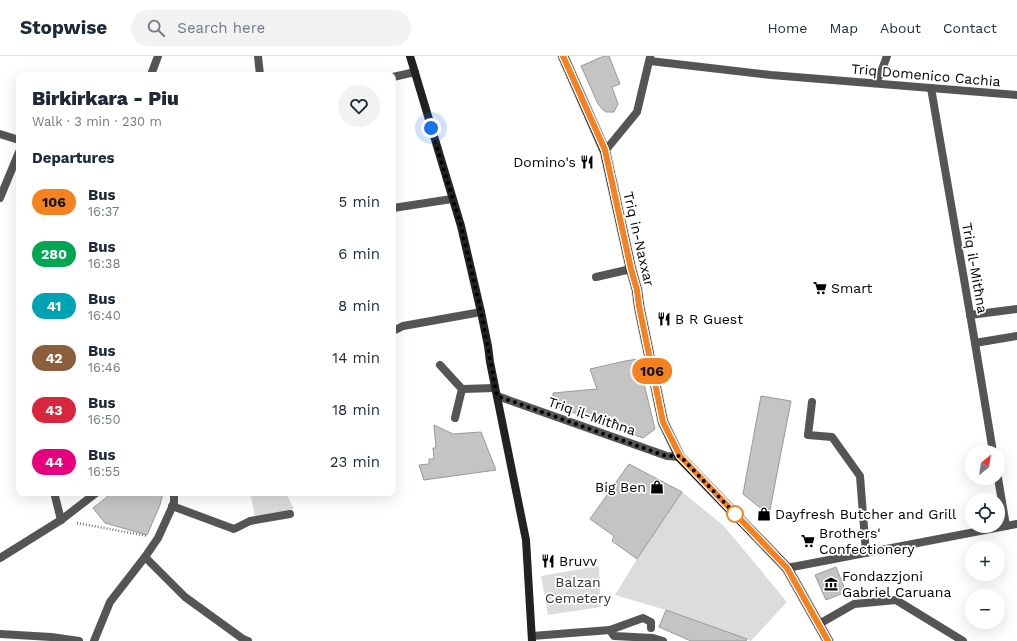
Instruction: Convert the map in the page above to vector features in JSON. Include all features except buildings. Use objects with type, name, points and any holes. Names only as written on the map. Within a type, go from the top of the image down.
[{"type":"main road","points":[[410,56],[461,226],[481,312],[526,540],[532,638]]},
{"type":"main road","name":"Triq in-Naxxar","points":[[563,56],[605,150],[637,290],[640,313],[663,422],[680,456],[787,568],[828,641]]},
{"type":"street","points":[[152,72],[158,56]]},
{"type":"street","points":[[258,56],[260,72]]},
{"type":"street","points":[[875,83],[880,75],[887,56]]},
{"type":"street","name":"Triq Domenico Cachia","points":[[605,150],[637,112],[650,58],[771,75],[1017,95]]},
{"type":"street","points":[[396,76],[415,72]]},
{"type":"street","name":"Triq il-Mitħna","points":[[931,88],[976,343],[992,445]]},
{"type":"street","points":[[0,134],[16,139]]},
{"type":"street","points":[[0,198],[16,159]]},
{"type":"street","points":[[396,208],[452,199]]},
{"type":"street","points":[[596,277],[631,269]]},
{"type":"street","points":[[970,315],[1017,309]]},
{"type":"street","points":[[396,330],[403,326],[481,312]]},
{"type":"street","points":[[976,343],[1017,336]]},
{"type":"street","points":[[440,365],[462,389],[496,392]]},
{"type":"street","points":[[455,418],[462,389]]},
{"type":"street","name":"Triq il-Mitħna","points":[[496,392],[666,456],[680,456]]},
{"type":"street","points":[[812,402],[808,435],[832,437],[860,476],[866,553]]},
{"type":"street","points":[[999,485],[1006,526]]},
{"type":"street","points":[[55,496],[61,520]]},
{"type":"street","points":[[0,558],[61,520],[92,496]]},
{"type":"street","points":[[94,641],[110,602],[158,538],[172,506],[174,496]]},
{"type":"street","points":[[172,506],[234,529],[250,521],[290,514]]},
{"type":"street","points":[[787,568],[1017,524]]},
{"type":"street","points":[[145,557],[185,597],[243,639],[248,641]]},
{"type":"street","points":[[819,624],[854,604],[896,600],[963,641]]},
{"type":"street","points":[[532,638],[610,630],[643,618],[651,622],[651,628]]},
{"type":"street","points":[[610,630],[614,636],[663,641]]},
{"type":"street","points":[[0,634],[51,637],[79,641]]},
{"type":"path","points":[[61,520],[158,538]]},
{"type":"green space","points":[[682,492],[723,525],[787,602],[751,641],[666,610],[615,595]]},
{"type":"green space","points":[[249,496],[288,496],[294,509],[255,517],[251,497]]},
{"type":"green space","name":"Balzan Cemetery","points":[[599,566],[601,607],[548,615],[541,576]]},
{"type":"bus line","name":"106","points":[[563,56],[605,150],[637,290],[663,422],[680,456],[787,568],[828,641]]},
{"type":"place","name":"Domino's","points":[[587,162]]},
{"type":"place","name":"Smart","points":[[820,288]]},
{"type":"place","name":"B R Guest","points":[[664,319]]},
{"type":"place","name":"Big Ben","points":[[657,487]]},
{"type":"place","name":"Dayfresh Butcher and Grill","points":[[764,514]]},
{"type":"place","name":"Brothers' Confectionery","points":[[808,541]]},
{"type":"place","name":"Bruvv","points":[[548,561]]},
{"type":"place","name":"Fondazzjoni Gabriel Caruana","points":[[831,584]]},
{"type":"route","points":[[431,128],[461,226],[481,312],[497,396],[666,456],[680,456],[739,518],[735,514]]}]
